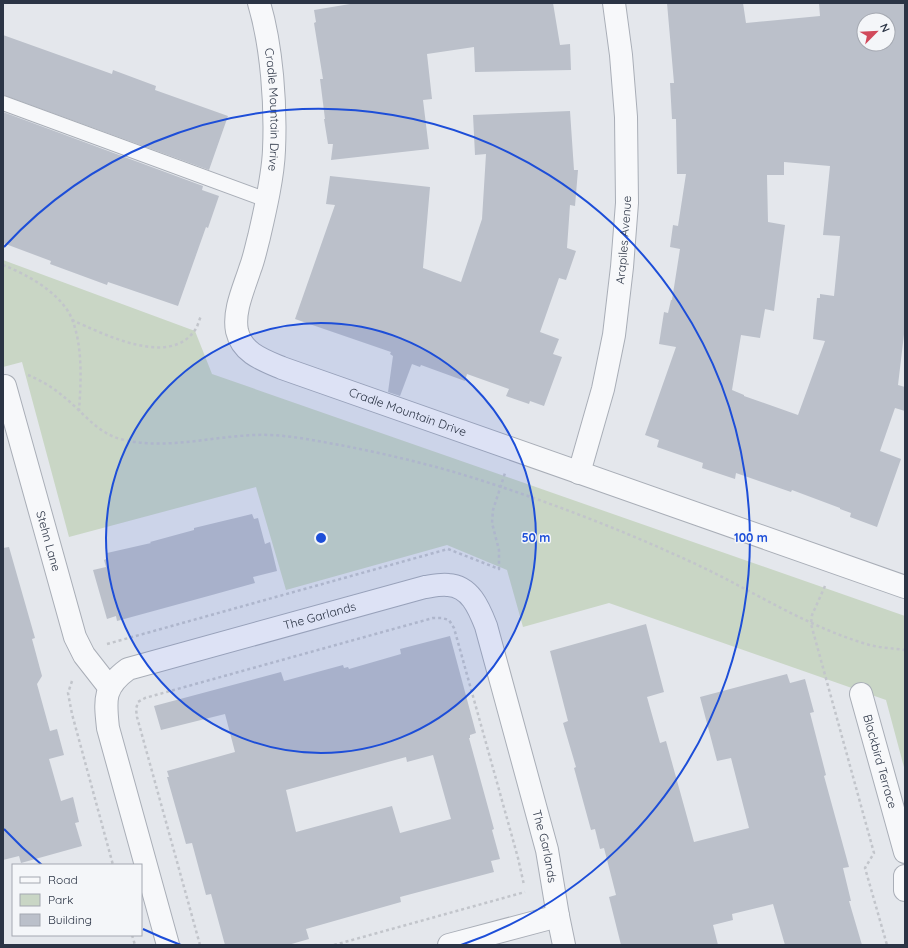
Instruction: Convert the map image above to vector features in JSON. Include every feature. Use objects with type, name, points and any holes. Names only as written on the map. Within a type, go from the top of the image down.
[{"type":"street","name":"Cradle Mountain Drive","points":[[259,3],[270,58],[274,105],[274,152],[267,200],[253,260],[239,303],[236,320],[237,332],[247,350],[258,358],[282,368],[905,588]]},
{"type":"street","name":"Arapiles Avenue","points":[[579,473],[604,389],[614,335],[622,267],[627,203],[626,117],[621,55],[614,3]]},
{"type":"street","name":"Stehn Lane","points":[[5,386],[76,637],[84,655],[109,687]]},
{"type":"street","name":"The Garlands","points":[[109,687],[118,676],[128,669],[425,587],[448,584],[461,588],[479,607],[486,626],[548,850],[564,945]]},
{"type":"street","points":[[109,687],[106,707],[108,728],[168,945]]},
{"type":"street","name":"Blackbird Terrace","points":[[862,694],[905,852]]},
{"type":"street","points":[[905,876],[905,890]]},
{"type":"street","points":[[449,945],[558,916]]},
{"type":"lane","points":[[3,103],[267,200]]},
{"type":"path","points":[[3,265],[36,281],[55,297],[72,319],[80,356],[81,391],[79,411]]},
{"type":"path","points":[[72,319],[123,341],[152,348],[164,347],[184,341],[192,335],[201,316]]},
{"type":"path","points":[[24,373],[64,396],[96,427],[117,438],[136,442],[160,444],[241,436],[269,435],[297,438],[354,448],[440,468],[551,504],[618,530],[690,561],[811,624],[864,644],[905,650]]},
{"type":"path","points":[[836,564],[812,615],[811,624],[874,853],[866,868],[887,945]]},
{"type":"path","points":[[200,945],[137,717],[136,709],[138,702],[145,698],[386,630],[433,618],[449,620],[454,628],[516,850],[525,892],[334,945]]},
{"type":"green space","points":[[3,260],[195,331],[212,374],[905,616],[905,771],[886,700],[609,603],[523,627],[507,570],[447,545],[286,590],[256,487],[69,537],[22,362],[3,367]]},
{"type":"building","points":[[356,3],[553,3],[560,45],[570,44],[571,70],[475,72],[474,47],[427,54],[432,99],[423,100],[429,149],[331,160],[333,144],[328,144],[324,119],[320,79],[323,79],[314,23],[316,22],[314,10]]},
{"type":"building","points":[[667,3],[743,3],[746,23],[820,16],[819,3],[905,3],[905,326],[898,385],[905,387],[905,411],[895,408],[880,451],[901,459],[877,527],[850,517],[851,513],[840,508],[792,490],[791,492],[736,473],[735,479],[702,468],[703,463],[657,447],[659,440],[645,435],[676,347],[659,344],[664,312],[668,313],[672,300],[680,249],[670,247],[673,225],[678,226],[686,174],[677,174],[676,119],[672,119],[670,83],[674,83]],"holes":[[[784,162],[830,166],[823,235],[840,236],[834,296],[820,294],[820,298],[817,298],[813,339],[825,341],[798,415],[744,396],[732,390],[741,335],[760,338],[765,309],[774,311],[785,225],[768,222],[767,175],[784,175]]]},
{"type":"building","points":[[3,35],[112,74],[113,70],[156,86],[155,90],[228,116],[209,170],[3,95]]},
{"type":"building","points":[[570,111],[574,170],[578,170],[575,206],[570,205],[567,248],[576,251],[566,280],[559,278],[540,332],[559,339],[553,354],[562,357],[544,406],[530,401],[529,404],[506,396],[509,389],[467,374],[465,381],[421,365],[420,367],[412,364],[400,396],[388,392],[393,356],[390,354],[391,352],[295,319],[335,205],[326,204],[330,176],[430,187],[423,268],[461,282],[482,219],[486,154],[475,155],[473,115]]},
{"type":"building","points":[[3,112],[203,186],[202,190],[219,196],[208,228],[206,227],[178,306],[108,282],[107,285],[50,264],[51,261],[3,243]]},
{"type":"building","points":[[252,514],[254,519],[258,518],[265,544],[270,542],[277,571],[253,577],[255,583],[117,621],[116,616],[107,619],[93,570],[106,567],[104,560],[108,558],[107,553],[151,543],[150,542],[194,530],[194,528]]},
{"type":"building","points":[[9,547],[35,638],[32,639],[42,676],[37,684],[50,731],[57,729],[64,755],[49,759],[61,801],[73,797],[79,822],[75,823],[82,846],[21,863],[19,856],[3,860],[3,548]]},
{"type":"building","points":[[646,624],[664,692],[647,697],[660,743],[666,741],[694,842],[749,828],[731,758],[717,761],[700,697],[787,674],[790,683],[805,679],[814,712],[810,713],[826,775],[824,776],[849,867],[843,868],[851,901],[849,901],[862,945],[785,945],[773,904],[732,914],[733,920],[713,925],[718,945],[621,945],[609,897],[616,895],[604,848],[600,849],[595,829],[591,830],[574,768],[576,767],[563,723],[568,721],[550,651]]},
{"type":"building","points":[[450,636],[476,733],[470,735],[469,738],[494,829],[492,830],[500,859],[491,861],[494,872],[400,897],[401,902],[306,929],[309,939],[288,945],[225,945],[211,894],[206,895],[192,843],[186,844],[167,777],[169,777],[167,771],[235,752],[225,714],[161,730],[154,706],[281,672],[284,681],[343,665],[344,668],[348,667],[349,669],[401,654],[400,649]],"holes":[[[433,755],[451,819],[400,833],[392,806],[296,832],[286,790],[406,757],[407,762]]]}]
